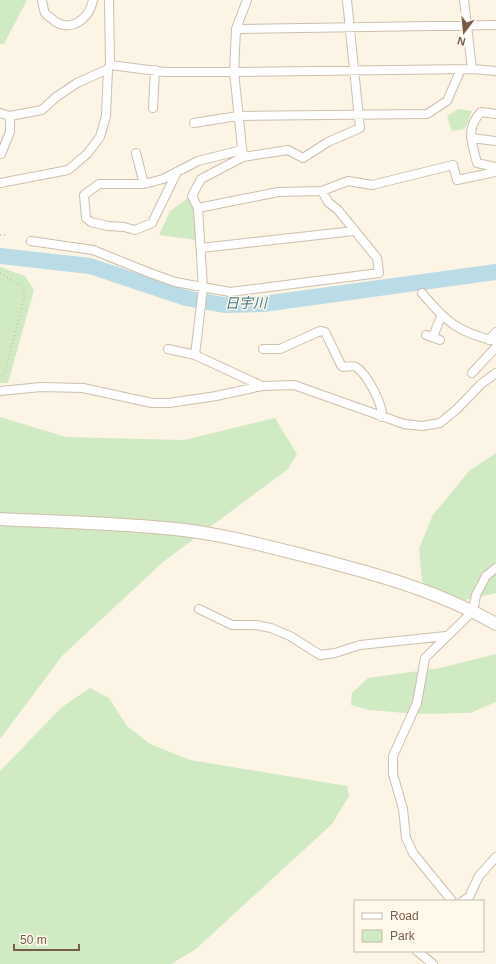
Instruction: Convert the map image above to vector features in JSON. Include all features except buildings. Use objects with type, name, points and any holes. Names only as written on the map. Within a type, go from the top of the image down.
[{"type":"street","points":[[42,0],[45,14],[57,24],[70,27],[82,21],[92,8],[93,0]]},
{"type":"street","points":[[0,183],[68,170],[87,154],[100,136],[106,116],[109,67],[109,0]]},
{"type":"street","points":[[243,154],[234,72],[236,29],[247,0]]},
{"type":"street","points":[[177,172],[152,223],[135,230],[91,222],[86,218],[84,195],[99,184],[144,184],[163,179],[198,161],[243,154],[288,150],[303,158],[328,142],[360,128],[347,0]]},
{"type":"street","points":[[464,0],[472,69]]},
{"type":"street","points":[[236,29],[496,25]]},
{"type":"street","points":[[0,113],[10,116],[42,110],[56,97],[109,67],[164,72],[461,69],[496,71]]},
{"type":"street","points":[[194,123],[238,116],[427,114],[447,101],[461,69]]},
{"type":"street","points":[[152,108],[155,70]]},
{"type":"street","points":[[496,114],[481,112],[473,120],[471,138],[477,163],[496,167]]},
{"type":"street","points":[[1,154],[10,132],[10,116]]},
{"type":"street","points":[[471,138],[496,141]]},
{"type":"street","points":[[136,153],[144,184]]},
{"type":"street","points":[[195,355],[203,288],[198,208],[192,196],[201,179],[243,154]]},
{"type":"street","points":[[198,208],[278,192],[322,190],[348,180],[372,185],[453,165],[457,180],[496,172]]},
{"type":"street","points":[[31,241],[93,250],[150,273],[203,288],[230,292],[379,273],[377,258],[338,210],[328,202],[322,190]]},
{"type":"street","points":[[201,248],[354,231]]},
{"type":"street","points":[[422,294],[441,316],[459,328],[477,337],[493,340],[496,332]]},
{"type":"street","points":[[433,337],[441,316]]},
{"type":"street","points":[[263,349],[280,349],[320,331],[325,332],[341,365],[343,367],[353,366],[366,377],[379,402],[382,417]]},
{"type":"street","points":[[472,373],[496,347]]},
{"type":"street","points":[[168,348],[195,355],[262,386]]},
{"type":"street","points":[[0,391],[41,387],[83,388],[152,403],[169,403],[216,396],[262,386],[294,385],[382,417],[404,424],[422,426],[440,423],[457,409],[481,384],[496,373]]},
{"type":"street","points":[[0,519],[185,530],[251,542],[368,572],[428,591],[473,611],[496,624]]},
{"type":"street","points":[[451,900],[413,854],[406,838],[403,809],[393,768],[393,756],[417,703],[425,658],[473,611],[476,595],[486,576],[496,568]]},
{"type":"street","points":[[199,609],[232,625],[256,625],[271,628],[290,636],[320,655],[335,653],[360,645],[446,636]]},
{"type":"street","points":[[464,900],[469,897],[479,876],[496,857]]},
{"type":"street","points":[[418,952],[433,964]]},
{"type":"path","points":[[0,235],[5,235]]},
{"type":"path","points":[[0,273],[21,286],[25,295],[5,373],[0,376]]},
{"type":"green space","points":[[0,0],[27,0],[4,44],[0,44]]},
{"type":"green space","points":[[458,109],[472,111],[465,129],[452,131],[447,116]]},
{"type":"green space","points":[[188,198],[194,208],[196,240],[159,235],[170,211]]},
{"type":"green space","points":[[0,267],[25,276],[34,290],[8,383],[0,383]]},
{"type":"green space","points":[[0,417],[66,437],[184,440],[275,418],[297,454],[288,469],[163,562],[62,656],[0,739]]},
{"type":"green space","points":[[496,453],[496,593],[465,600],[437,597],[422,581],[419,548],[433,515],[469,471]]},
{"type":"green space","points":[[496,654],[496,702],[470,713],[417,714],[369,710],[351,705],[352,693],[368,678],[440,668]]},
{"type":"green space","points":[[90,688],[109,698],[127,726],[150,744],[190,760],[347,786],[349,796],[332,824],[196,949],[171,964],[0,964],[0,771],[62,707]]},
{"type":"waterway","name":"日宇川","points":[[0,256],[90,266],[186,298],[224,305],[263,304],[496,272]]}]
